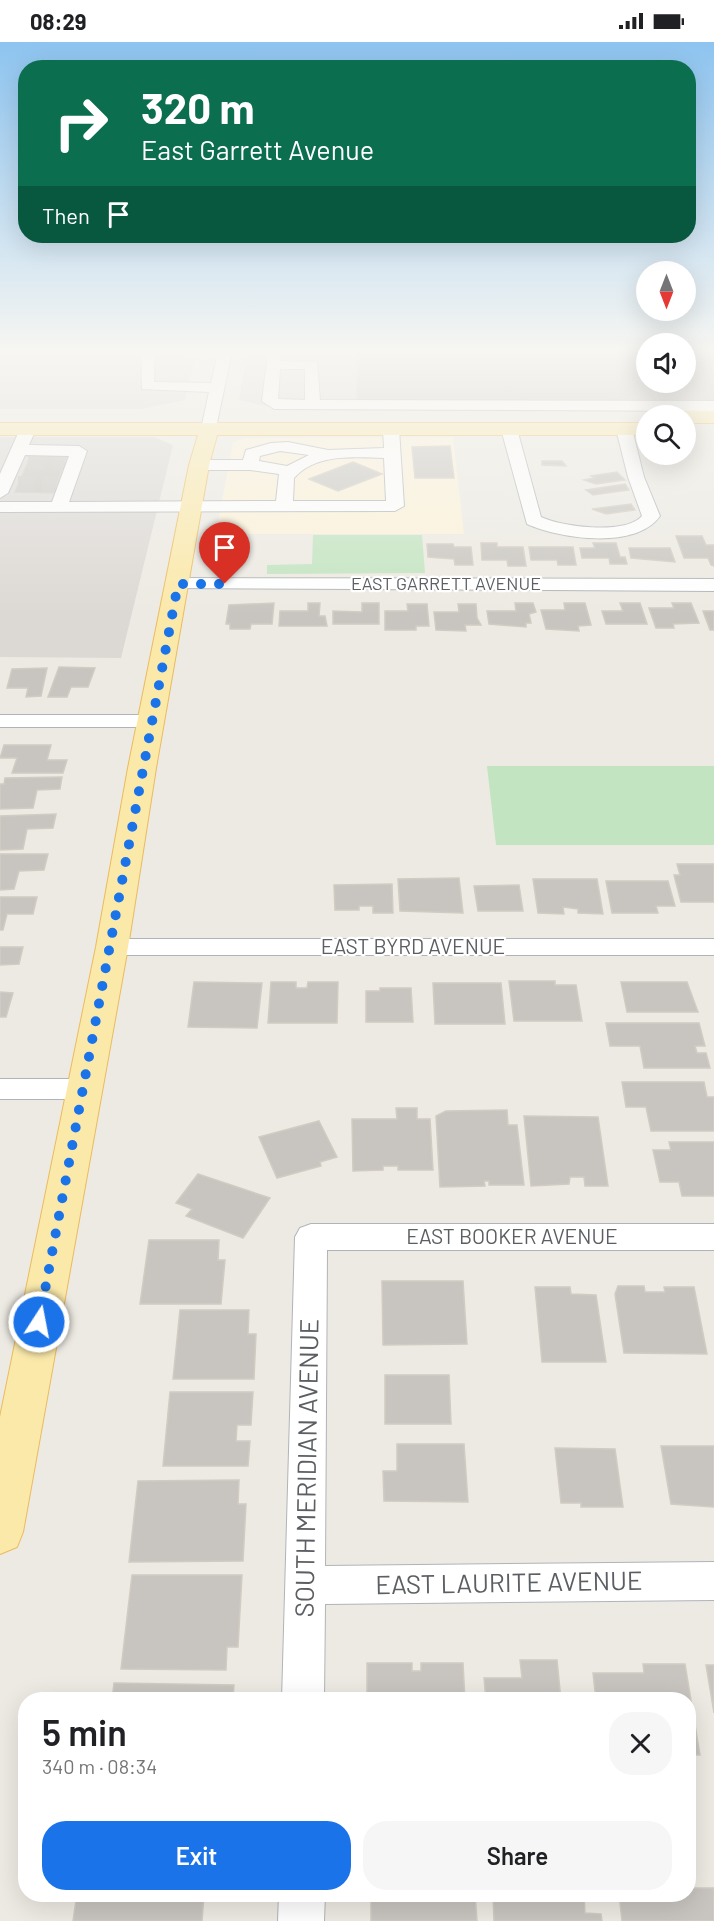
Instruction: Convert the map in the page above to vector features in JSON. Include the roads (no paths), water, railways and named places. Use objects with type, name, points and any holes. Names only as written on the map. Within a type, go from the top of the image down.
[{"type":"main road","points":[[0,1532],[112,947],[151,721],[206,440]]},
{"type":"street","points":[[14,472],[25,440]]},
{"type":"street","points":[[0,507],[395,506],[391,440]]},
{"type":"street","points":[[512,440],[533,520],[547,528],[559,531],[628,531],[645,525],[651,516],[636,477],[627,440]]},
{"type":"street","points":[[250,465],[252,453],[269,446],[297,446],[325,455],[392,453]]},
{"type":"street","points":[[14,472],[79,451],[66,473],[59,507]]},
{"type":"street","points":[[200,465],[250,465],[289,471],[325,455]]},
{"type":"street","points":[[284,507],[286,477],[289,471]]},
{"type":"street","name":"EAST GARRETT AVENUE","points":[[178,584],[714,585]]},
{"type":"street","points":[[0,721],[151,721]]},
{"type":"street","name":"EAST BYRD AVENUE","points":[[112,947],[714,947]]},
{"type":"street","points":[[0,1089],[83,1089]]},
{"type":"street","name":"EAST BOOKER AVENUE","points":[[311,1237],[714,1237]]},
{"type":"street","name":"SOUTH MERIDIAN AVENUE","points":[[303,1692],[311,1237]]},
{"type":"street","name":"EAST LAURITE AVENUE","points":[[304,1585],[714,1581]]},
{"type":"street","points":[[301,1921],[302,1902]]},
{"type":"tunnel","points":[[28,462],[65,462]]},
{"type":"tunnel","points":[[18,484],[56,484]]}]
